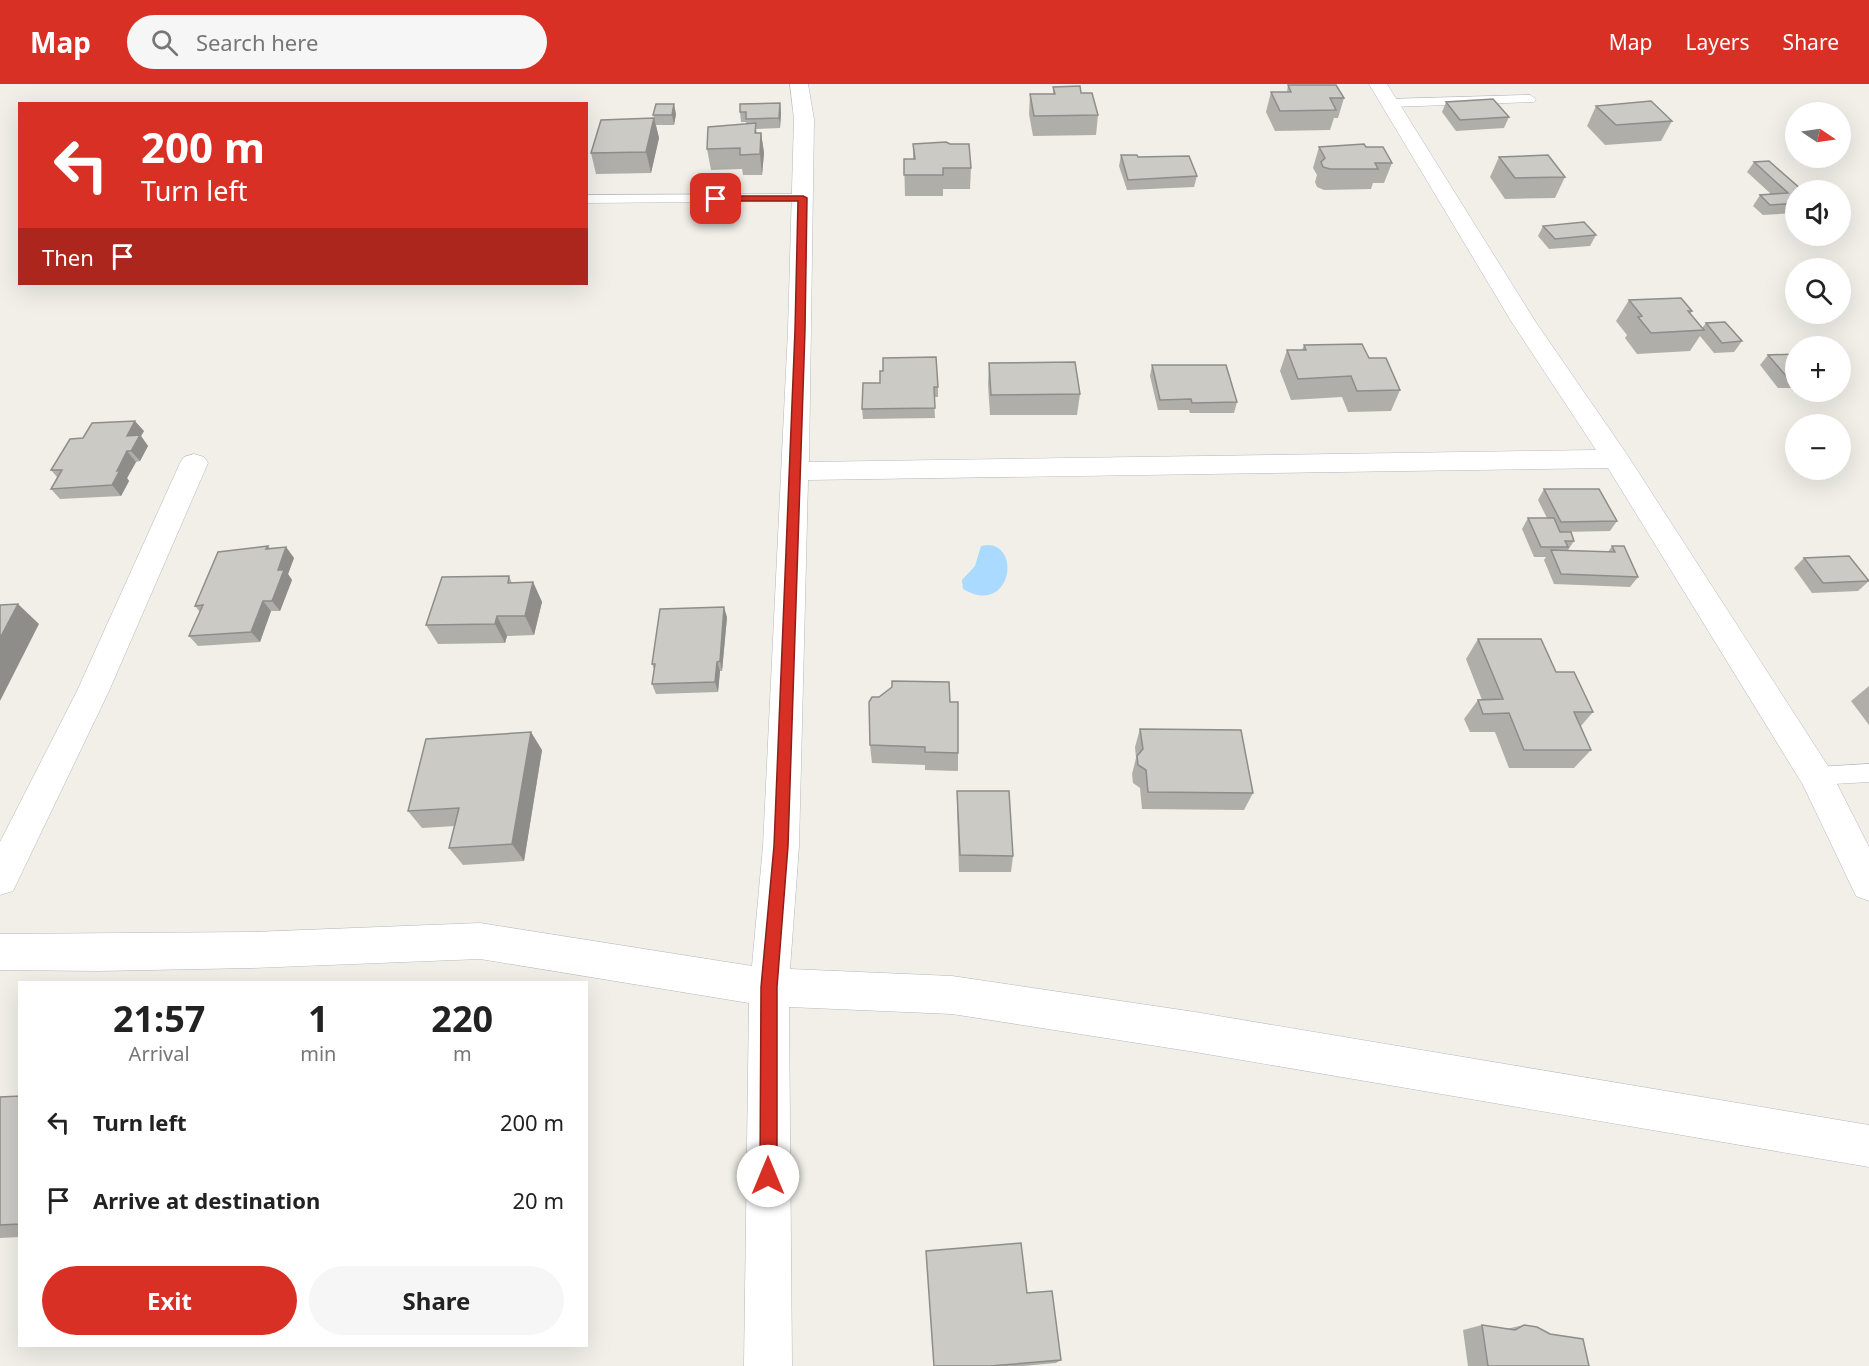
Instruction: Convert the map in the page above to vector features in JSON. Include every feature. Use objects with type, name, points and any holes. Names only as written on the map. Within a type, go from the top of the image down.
[{"type":"street","points":[[768,1366],[769,987],[781,846],[795,471],[804,119],[799,84]]},
{"type":"street","points":[[1384,94],[1519,313],[1582,412],[1616,459],[1815,776],[1869,884]]},
{"type":"street","points":[[795,471],[1616,459]]},
{"type":"street","points":[[0,879],[93,691],[194,463]]},
{"type":"street","points":[[0,952],[98,953],[480,941],[769,987],[963,996],[1195,1032],[1869,1146]]},
{"type":"lane","points":[[1384,94],[1530,99]]},
{"type":"lane","points":[[588,199],[803,198]]},
{"type":"lane","points":[[1815,776],[1869,773]]},
{"type":"water","points":[[981,546],[999,548],[1005,556],[1006,578],[1001,588],[992,594],[979,595],[963,589],[962,580],[975,566]]},
{"type":"building","points":[[1288,85],[1336,85],[1344,98],[1330,98],[1336,110],[1280,111],[1271,92],[1291,92]]},
{"type":"building","points":[[1080,86],[1081,93],[1092,93],[1098,115],[1034,116],[1030,94],[1055,94],[1053,87]]},
{"type":"building","points":[[1493,99],[1509,117],[1460,120],[1446,102]]},
{"type":"building","points":[[1651,101],[1672,121],[1616,125],[1596,106]]},
{"type":"building","points":[[780,103],[779,118],[746,119],[746,112],[740,112],[740,104]]},
{"type":"building","points":[[656,104],[674,104],[672,115],[653,115]]},
{"type":"building","points":[[654,118],[646,152],[591,153],[601,120]]},
{"type":"building","points":[[756,123],[755,133],[761,133],[760,154],[740,155],[740,148],[707,149],[708,127]]},
{"type":"building","points":[[946,142],[969,144],[971,168],[943,168],[943,175],[904,175],[904,159],[915,159],[913,144]]},
{"type":"building","points":[[1364,144],[1366,147],[1383,147],[1392,163],[1375,163],[1378,169],[1323,167],[1321,162],[1325,158],[1319,147]]},
{"type":"building","points":[[1121,155],[1189,156],[1197,176],[1128,180]]},
{"type":"building","points":[[1548,155],[1565,177],[1515,178],[1499,157]]},
{"type":"building","points":[[1769,161],[1791,180],[1785,180],[1785,190],[1754,162]]},
{"type":"building","points":[[1785,193],[1785,204],[1770,205],[1760,195]]},
{"type":"building","points":[[1584,222],[1596,235],[1555,239],[1543,226]]},
{"type":"building","points":[[1681,298],[1692,311],[1688,311],[1704,330],[1651,333],[1638,317],[1642,316],[1629,300]]},
{"type":"building","points":[[1725,322],[1742,341],[1722,343],[1706,323]]},
{"type":"building","points":[[1362,344],[1369,358],[1386,358],[1400,390],[1357,391],[1351,376],[1298,379],[1287,350],[1306,350],[1304,345]]},
{"type":"building","points":[[1785,354],[1785,375],[1768,355]]},
{"type":"building","points":[[936,357],[938,387],[934,387],[935,408],[862,409],[863,383],[880,383],[883,358]]},
{"type":"building","points":[[1075,362],[1080,394],[991,395],[989,363]]},
{"type":"building","points":[[1152,365],[1226,365],[1237,402],[1192,403],[1191,399],[1160,400]]},
{"type":"building","points":[[135,421],[127,436],[140,435],[131,451],[127,451],[112,485],[51,489],[62,470],[51,470],[70,439],[83,438],[92,423]]},
{"type":"building","points":[[1544,489],[1599,489],[1617,521],[1561,522]]},
{"type":"building","points":[[1528,518],[1554,518],[1560,532],[1571,532],[1574,541],[1565,541],[1568,547],[1541,547]]},
{"type":"building","points":[[268,546],[266,549],[286,547],[278,570],[284,570],[272,601],[263,601],[251,632],[189,636],[203,605],[195,606],[218,552]]},
{"type":"building","points":[[1612,546],[1624,546],[1638,577],[1561,574],[1551,550],[1615,552]]},
{"type":"building","points":[[1849,556],[1869,581],[1823,583],[1804,558]]},
{"type":"building","points":[[509,576],[508,583],[533,582],[525,616],[497,616],[495,624],[426,625],[442,577]]},
{"type":"building","points":[[18,604],[0,638],[0,605]]},
{"type":"building","points":[[724,607],[720,661],[717,662],[715,682],[652,684],[655,664],[652,664],[660,609]]},
{"type":"building","points":[[1478,639],[1541,639],[1556,672],[1574,672],[1593,712],[1574,712],[1591,750],[1524,750],[1509,713],[1483,714],[1478,700],[1503,699]]},
{"type":"building","points":[[892,681],[949,682],[950,702],[958,702],[958,753],[925,752],[925,747],[870,745],[869,702],[872,697],[879,697],[892,687]]},
{"type":"building","points":[[1140,729],[1241,730],[1253,793],[1148,792],[1146,770],[1138,765],[1137,756],[1143,749]]},
{"type":"building","points":[[531,732],[512,844],[449,848],[459,808],[408,811],[426,739]]},
{"type":"building","points":[[957,791],[1009,791],[1013,856],[960,855]]},
{"type":"building","points":[[18,1096],[18,1224],[0,1225],[0,1097]]},
{"type":"building","points":[[1021,1243],[1027,1293],[1052,1291],[1061,1360],[990,1366],[934,1366],[926,1251]]},
{"type":"building","points":[[1482,1325],[1515,1330],[1524,1325],[1537,1327],[1550,1334],[1583,1339],[1589,1366],[1488,1366]]},
{"type":"route","points":[[716,199],[803,198],[781,846],[769,987],[768,1176]]}]
